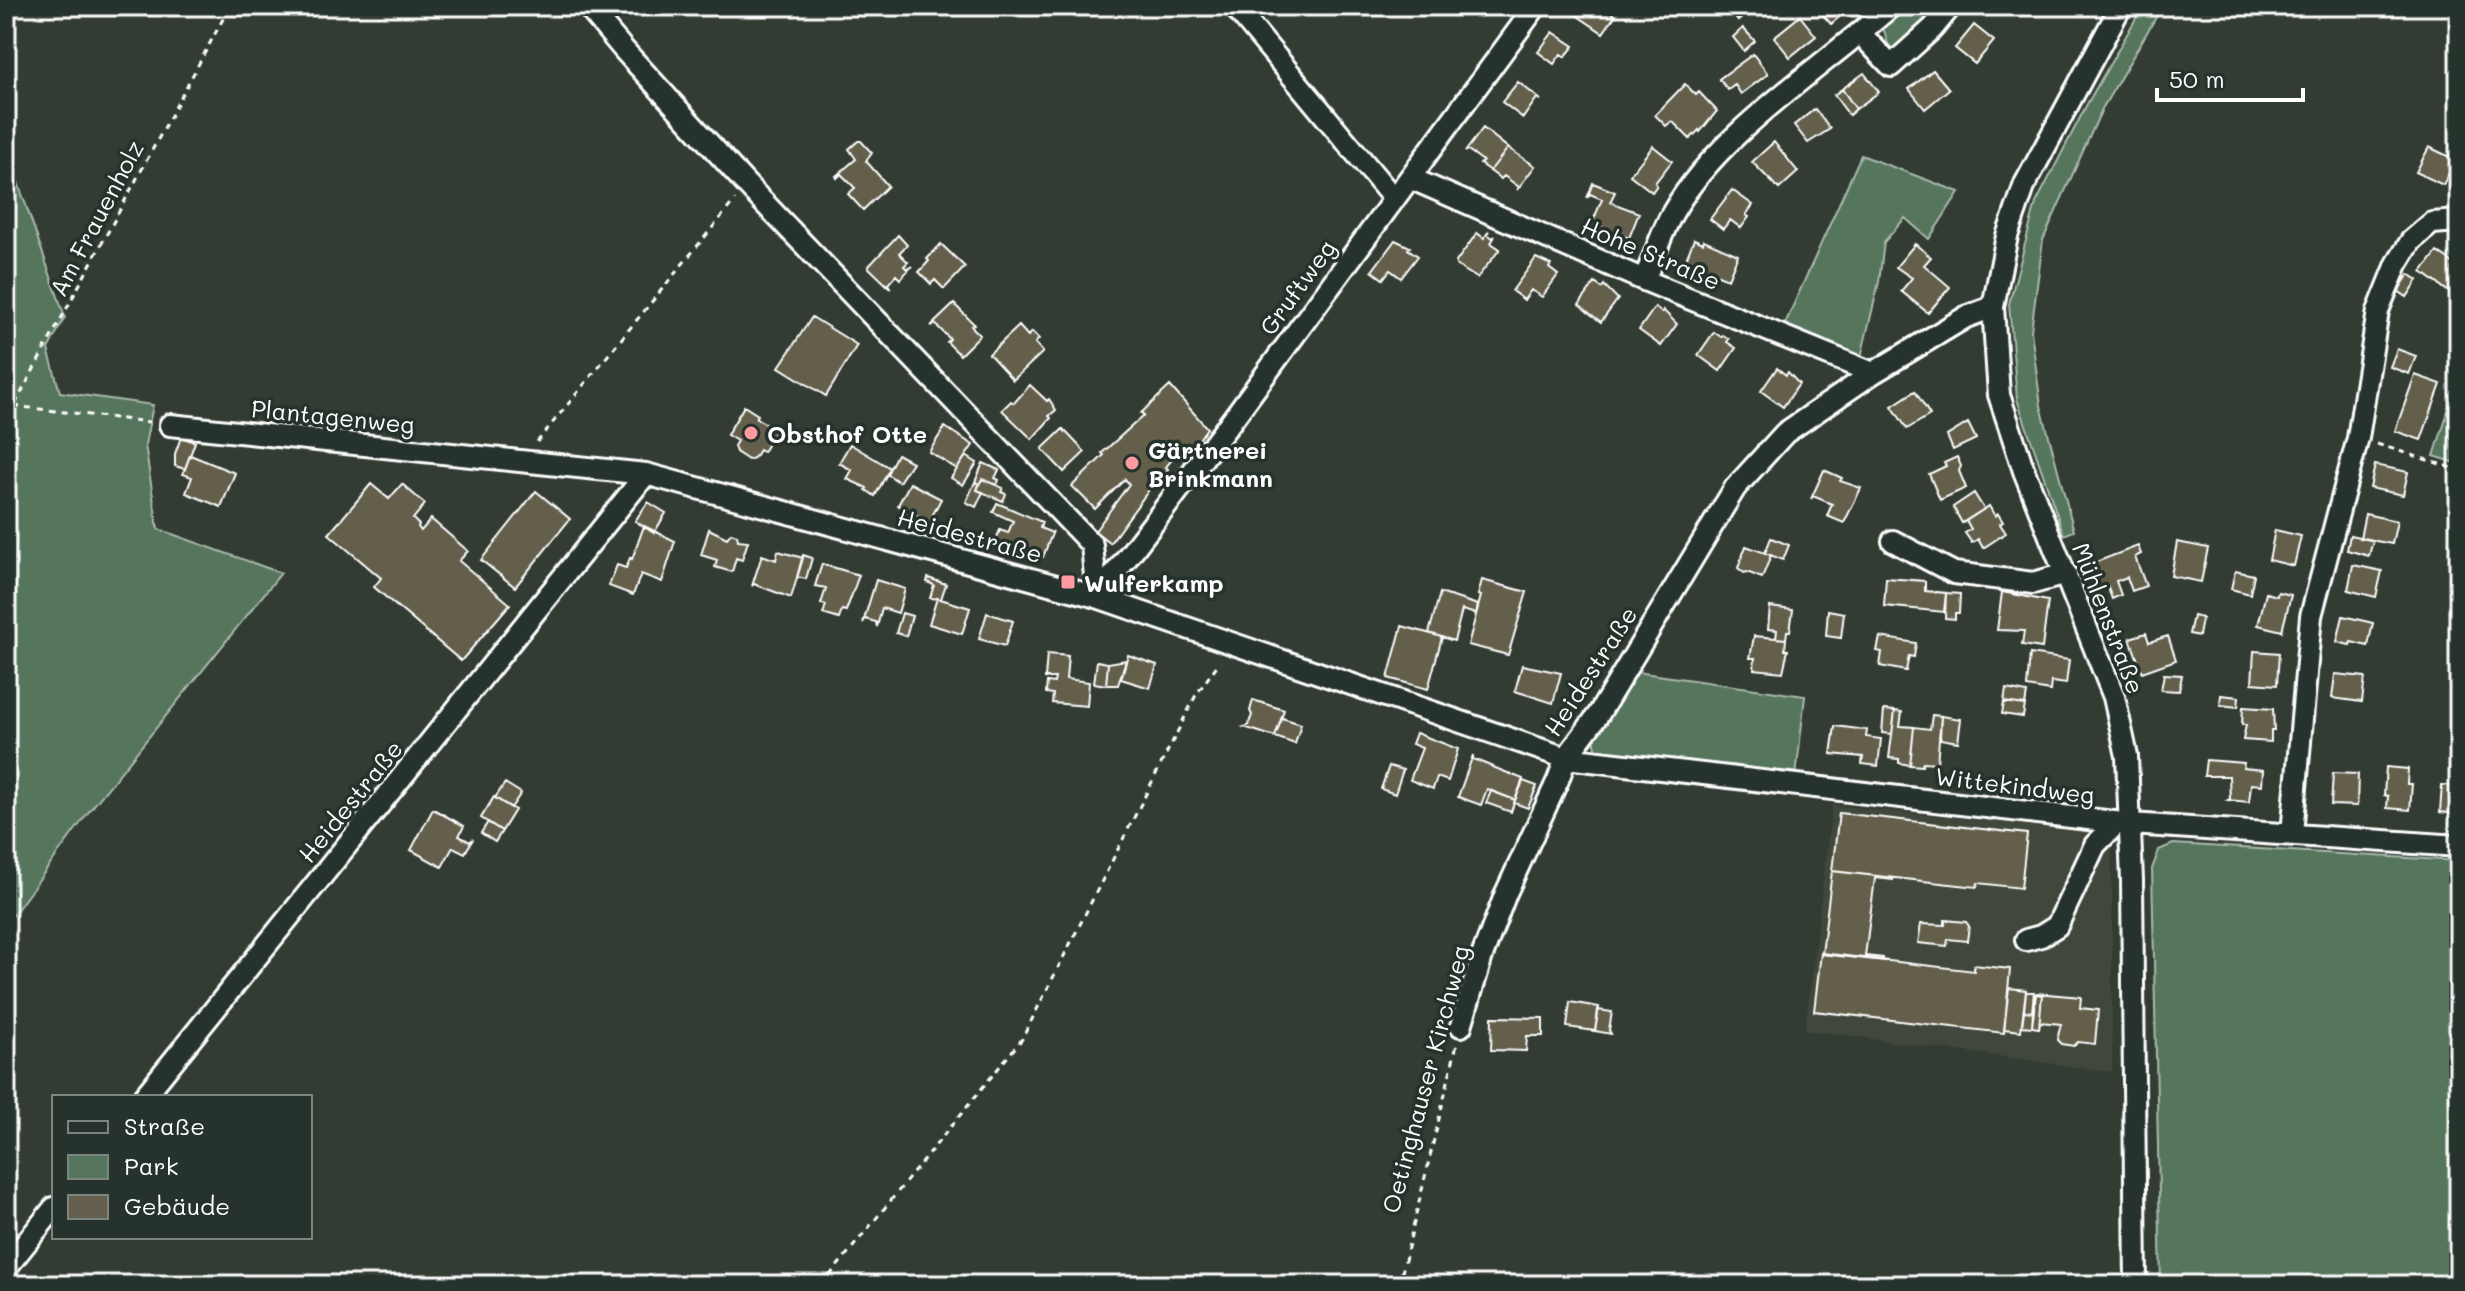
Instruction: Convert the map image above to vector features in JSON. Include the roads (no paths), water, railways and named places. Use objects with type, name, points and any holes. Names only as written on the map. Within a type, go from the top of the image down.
[{"type":"street","points":[[587,6],[747,185],[1092,545],[1097,597]]},
{"type":"street","points":[[1234,6],[1394,199]]},
{"type":"street","name":"Gruftweg","points":[[1097,597],[1536,6]]},
{"type":"street","points":[[1644,280],[1673,213],[1704,168],[1749,124],[1891,6]]},
{"type":"street","points":[[1860,33],[1891,66],[1933,28],[1951,6]]},
{"type":"street","name":"Mühlenstraße","points":[[2121,6],[2025,184],[2007,236],[1993,307],[1999,395],[2024,471],[2114,697],[2127,756],[2124,823],[2136,1285]]},
{"type":"street","name":"Hohe Straße","points":[[1410,178],[1644,280],[1873,373]]},
{"type":"street","points":[[2292,834],[2311,616],[2358,438],[2378,311],[2397,264],[2411,241],[2432,223],[2459,221]]},
{"type":"street","name":"Heidestraße","points":[[146,1095],[646,474],[1097,597],[1566,758],[1598,715],[1735,488],[1785,433],[1873,373],[1966,317],[1993,307]]},
{"type":"street","name":"Plantagenweg","points":[[170,425],[646,474]]},
{"type":"street","points":[[1893,541],[1954,573],[2033,583],[2066,574]]},
{"type":"street","name":"Wittekindweg","points":[[1566,758],[2124,823],[2459,846]]},
{"type":"street","name":"Oetinghauser Kirchweg","points":[[1461,1026],[1501,905],[1566,758]]},
{"type":"street","points":[[2026,940],[2050,932],[2057,926],[2095,845],[2124,823]]},
{"type":"street","points":[[6,1268],[52,1210]]},
{"type":"place","name":"Obsthof Otte","points":[[751,433]]},
{"type":"place","name":"Gärtnerei Brinkmann","points":[[1132,463]]},
{"type":"place","name":"Wulferkamp","points":[[1068,582]]}]
